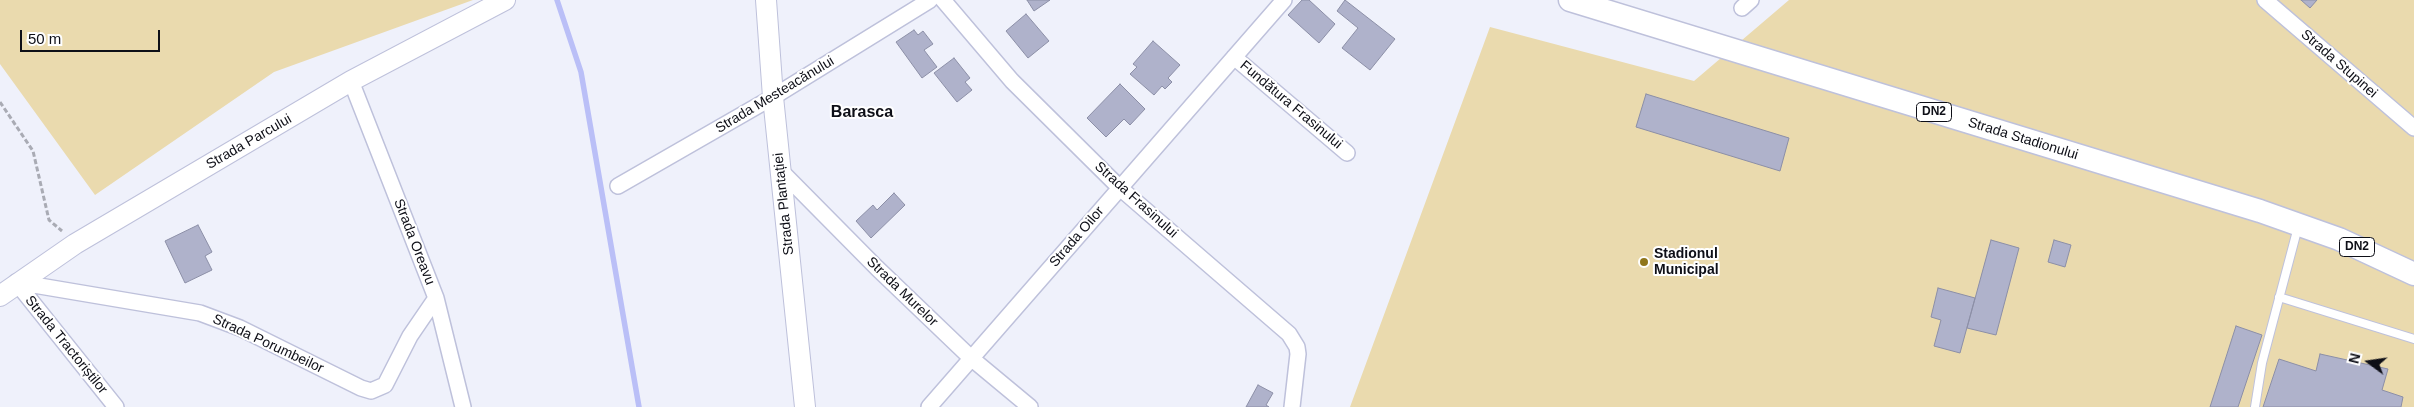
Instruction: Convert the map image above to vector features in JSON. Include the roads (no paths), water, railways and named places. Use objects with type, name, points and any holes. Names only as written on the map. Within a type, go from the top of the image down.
[{"type":"main road","name":"Strada Parcului","points":[[0,296],[16,282],[75,244],[352,81],[505,0]]},
{"type":"main road","name":"Strada Plantației","points":[[766,0],[780,170],[806,407]]},
{"type":"main road","name":"Strada Stadionului","points":[[1570,0],[2299,224],[2347,242],[2414,274]]},
{"type":"street","name":"Strada Mesteacănului","points":[[618,186],[773,98],[930,0]]},
{"type":"street","name":"Strada Frasinului","points":[[943,0],[1012,81],[1120,188],[1289,334],[1297,347],[1298,354],[1292,407]]},
{"type":"street","name":"Strada Oilor","points":[[929,407],[1284,0]]},
{"type":"street","name":"Strada Stupinei","points":[[2265,0],[2414,128]]},
{"type":"street","name":"Fundătura Frasinului","points":[[1234,57],[1347,153]]},
{"type":"street","name":"Strada Oreavu","points":[[352,81],[436,298],[463,407]]},
{"type":"street","name":"Strada Murelor","points":[[780,170],[877,268],[971,358],[1030,407]]},
{"type":"street","name":"Strada Porumbeilor","points":[[16,282],[200,313],[240,328],[360,388],[371,391],[385,385],[403,348],[436,298]]},
{"type":"street","name":"Strada Tractoriștilor","points":[[16,282],[116,407]]},
{"type":"lane","points":[[2255,407],[2262,363],[2299,224]]},
{"type":"lane","points":[[2279,297],[2414,339]]},
{"type":"waterway","points":[[557,0],[581,72],[639,407]]},
{"type":"place","name":"Stadionul Municipal","points":[[1644,262]]},
{"type":"district","name":"Barasca","points":[[862,113]]}]
